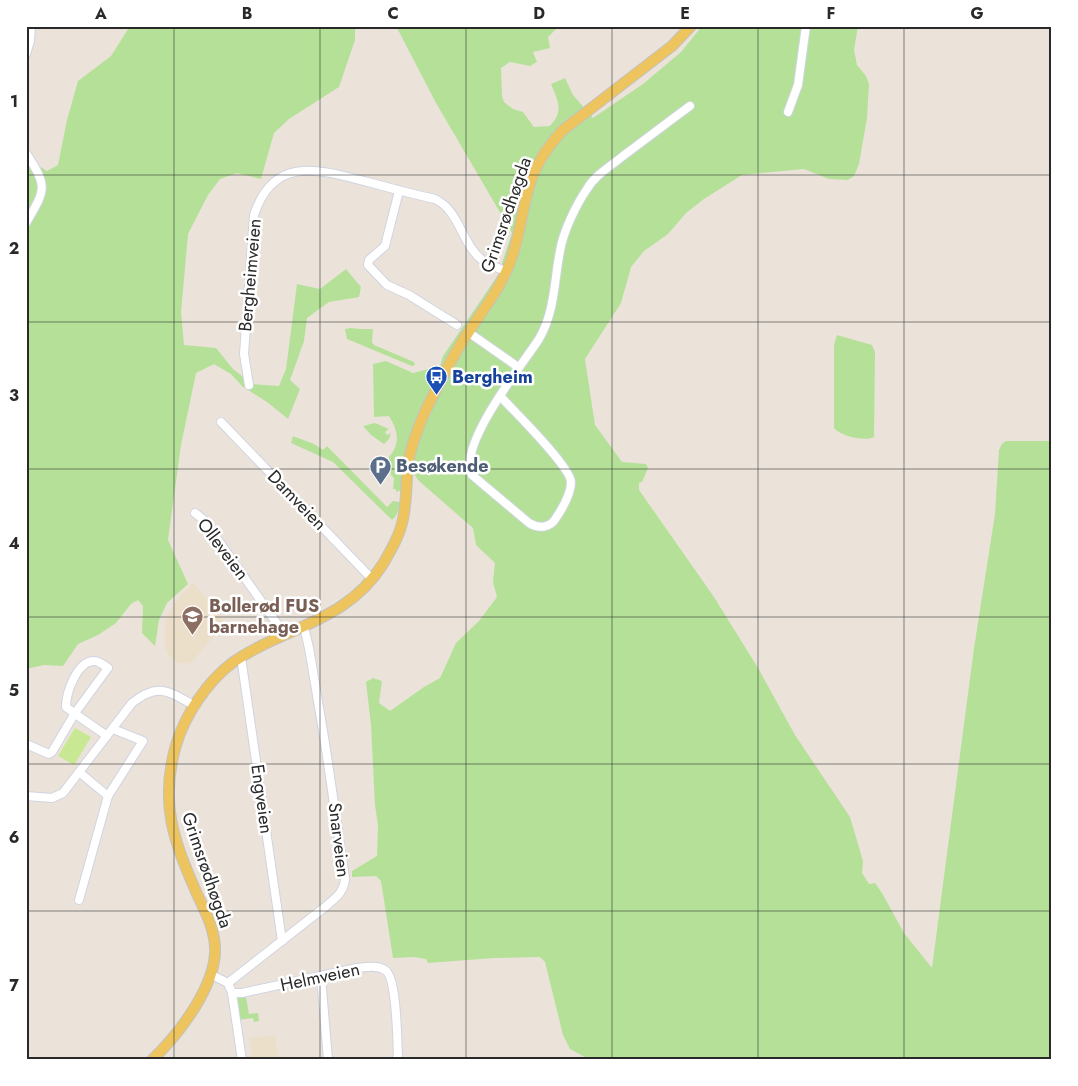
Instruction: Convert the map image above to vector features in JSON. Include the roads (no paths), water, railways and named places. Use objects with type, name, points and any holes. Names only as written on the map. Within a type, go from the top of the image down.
[{"type":"main road","name":"Grimsrødhøgda","points":[[153,1059],[202,997],[212,975],[215,948],[212,932],[177,846],[169,811],[171,766],[183,728],[194,706],[217,676],[231,664],[241,657],[339,609],[372,579],[395,543],[403,520],[408,464],[418,427],[454,355],[507,272],[529,186],[540,161],[553,140],[563,130],[672,46],[691,26]]},
{"type":"street","points":[[26,54],[30,41],[31,26]]},
{"type":"street","points":[[788,112],[798,85],[806,26]]},
{"type":"street","points":[[500,396],[559,460],[570,476],[570,489],[556,518],[551,524],[544,527],[537,527],[529,523],[476,478],[470,470],[470,459],[485,421],[500,396],[518,367],[539,338],[548,320],[562,243],[587,187],[601,174],[690,106]]},
{"type":"street","points":[[26,153],[38,171],[42,187],[41,197],[26,223]]},
{"type":"street","name":"Bergheimveien","points":[[249,385],[244,354],[253,223],[258,201],[266,188],[284,175],[313,170],[326,171],[440,202],[454,217],[476,253],[487,263],[507,272]]},
{"type":"street","points":[[399,191],[385,246],[369,260],[368,265],[387,285],[409,295],[457,325]]},
{"type":"street","points":[[468,332],[518,367]]},
{"type":"street","name":"Damveien","points":[[221,422],[372,579]]},
{"type":"street","name":"Olleveien","points":[[195,513],[204,520],[285,635]]},
{"type":"street","name":"Snarveien","points":[[228,983],[340,894],[346,882],[325,743],[304,627]]},
{"type":"street","name":"Engveien","points":[[241,657],[282,940]]},
{"type":"street","points":[[26,744],[50,754],[75,713],[108,668],[96,661],[90,661],[81,667],[74,679],[66,705],[75,713],[107,736]]},
{"type":"street","points":[[26,796],[56,797],[67,789],[132,703],[143,694],[151,691],[171,693],[194,706]]},
{"type":"street","points":[[79,900],[108,796],[143,741],[113,728]]},
{"type":"street","points":[[79,772],[108,796]]},
{"type":"street","name":"Helmveien","points":[[232,993],[253,991],[365,967],[382,968],[389,974],[394,991],[398,1055],[396,1060]]},
{"type":"street","points":[[212,975],[228,983],[232,993],[242,1060]]},
{"type":"street","points":[[321,976],[328,1060]]},
{"type":"place","name":"Bergheim","points":[[436,396]]},
{"type":"place","name":"Besøkende","points":[[380,485]]},
{"type":"place","name":"Bollerød FUS barnehage","points":[[193,635]]}]
